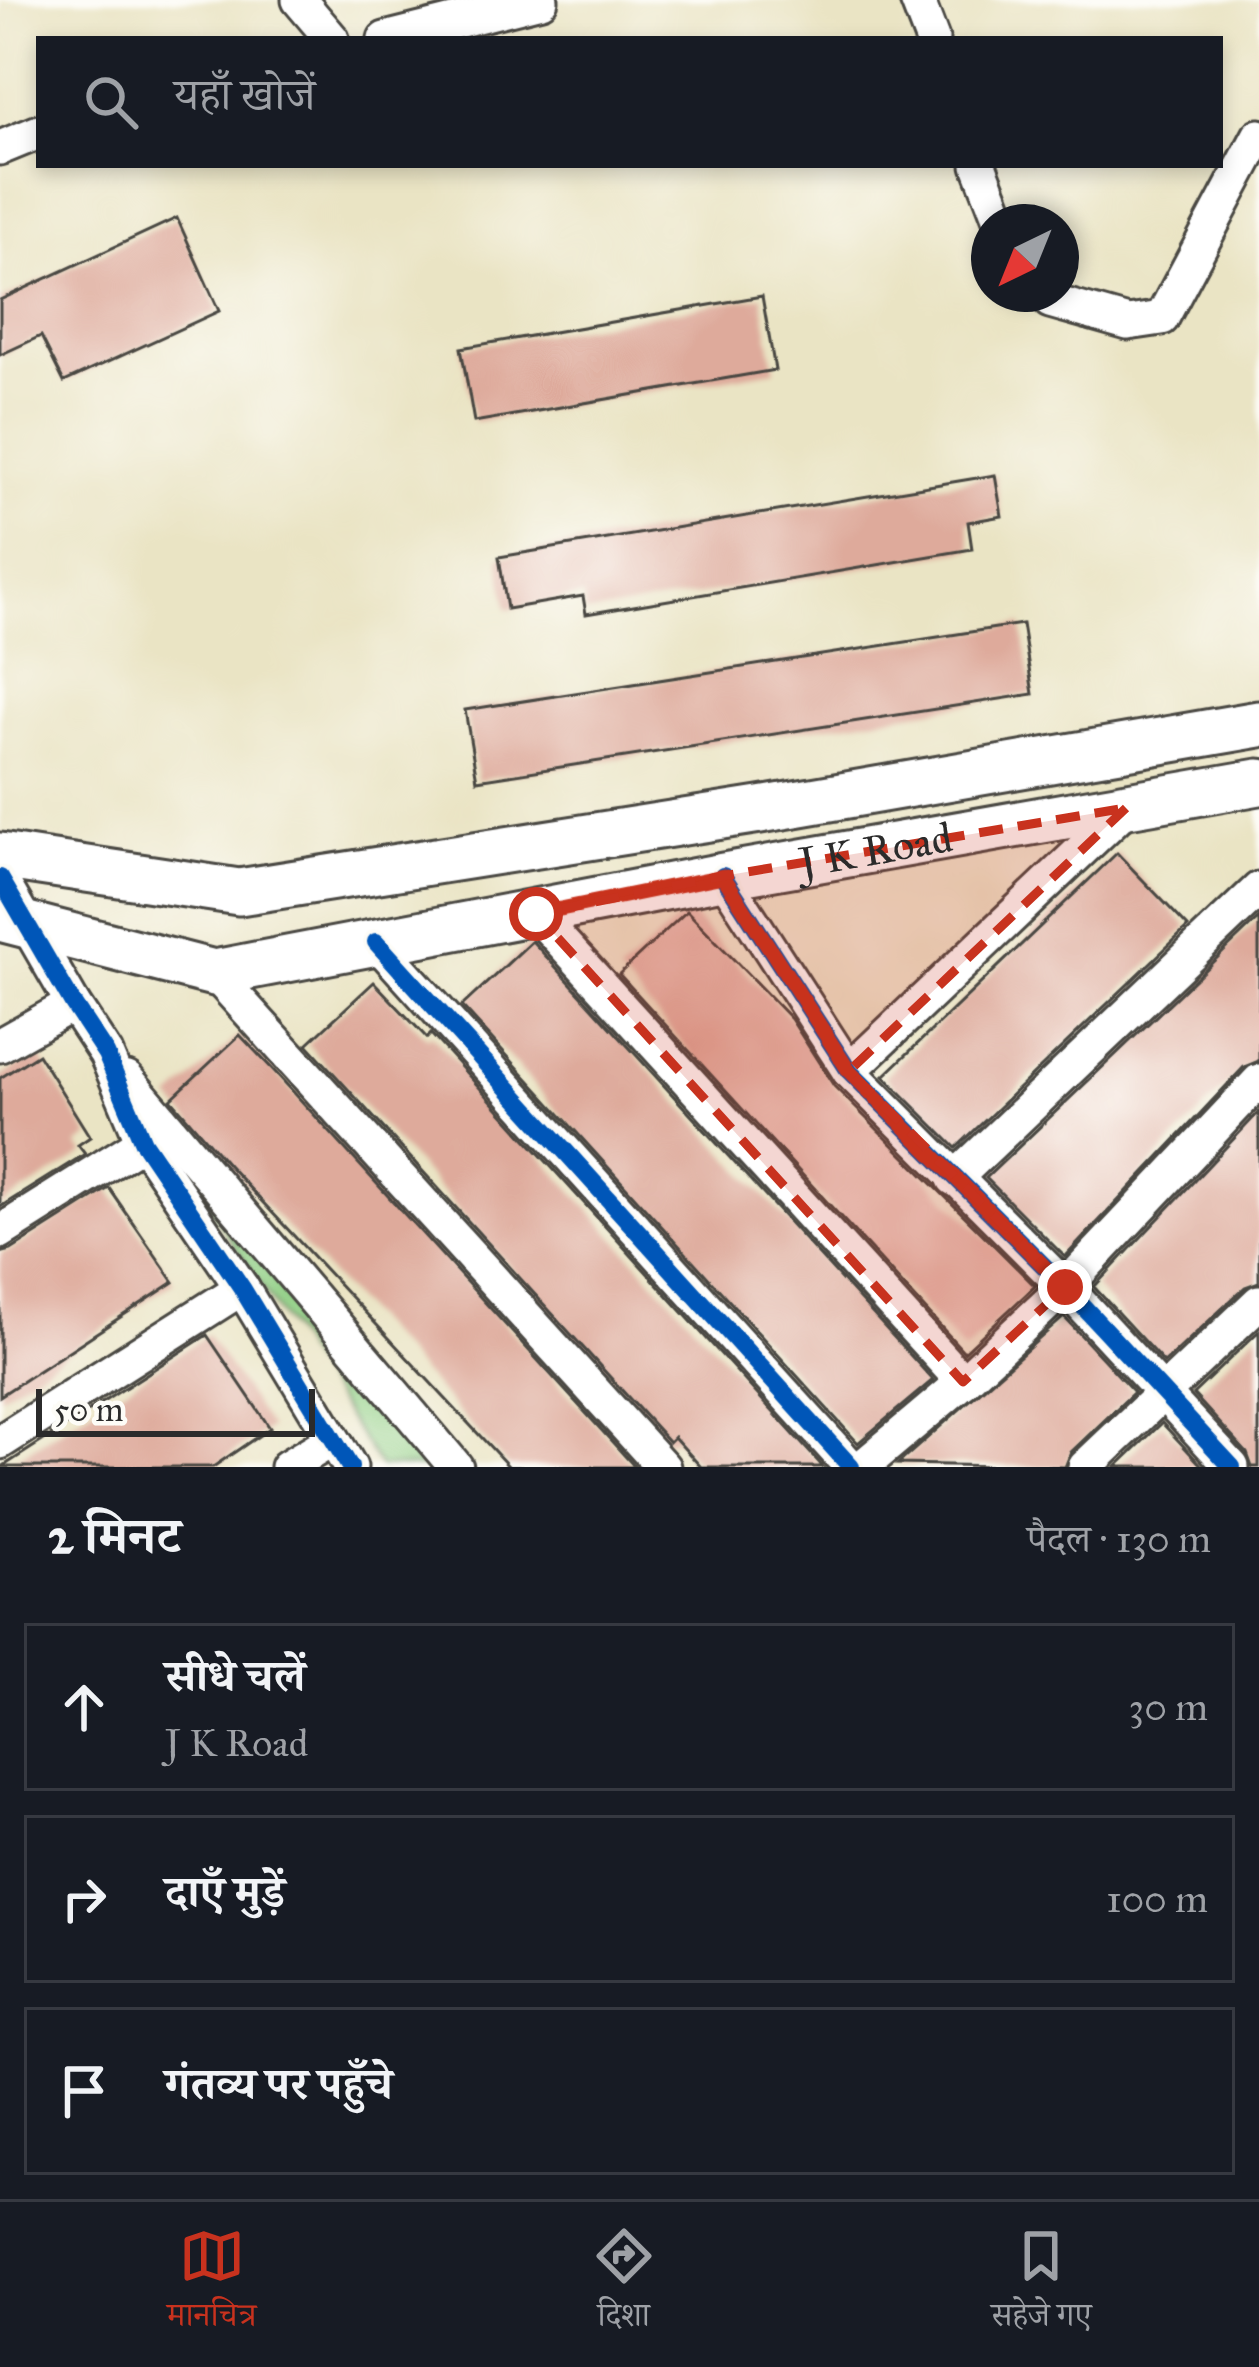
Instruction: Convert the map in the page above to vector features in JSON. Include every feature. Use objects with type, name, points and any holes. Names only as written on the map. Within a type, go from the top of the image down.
[{"type":"main road","name":"J K Road","points":[[0,856],[239,892],[760,810],[1259,724]]},
{"type":"main road","name":"J K Road","points":[[12,920],[214,973],[723,876],[1259,782]]},
{"type":"street","points":[[299,0],[329,36]]},
{"type":"street","points":[[917,0],[931,36]]},
{"type":"street","points":[[397,36],[536,1]]},
{"type":"street","points":[[0,148],[36,133]]},
{"type":"street","points":[[1079,309],[1128,323],[1162,318],[1259,136]]},
{"type":"street","points":[[980,168],[993,204]]},
{"type":"street","points":[[849,1071],[1126,808]]},
{"type":"street","points":[[723,876],[849,1071],[1065,1287],[1232,1467]]},
{"type":"street","points":[[0,878],[12,920],[106,1054],[455,1467]]},
{"type":"street","points":[[954,1179],[1259,889]]},
{"type":"street","points":[[536,914],[963,1382]]},
{"type":"street","points":[[376,942],[851,1467]]},
{"type":"street","points":[[214,973],[663,1467]]},
{"type":"street","points":[[0,1046],[73,1004]]},
{"type":"street","points":[[106,1054],[143,1142],[242,1288],[341,1453],[287,1467]]},
{"type":"street","points":[[862,1467],[1065,1287],[1259,1081]]},
{"type":"street","points":[[0,1232],[143,1142]]},
{"type":"street","points":[[0,1442],[242,1288]]},
{"type":"street","points":[[1085,1467],[1259,1302]]},
{"type":"highlighted area","points":[[1126,808],[849,1071],[1065,1287],[963,1382],[536,914],[723,876]]},
{"type":"green space","points":[[175,1155],[436,1467],[380,1467]]},
{"type":"building","points":[[177,218],[219,311],[64,382],[41,336],[0,355],[0,300]]},
{"type":"building","points":[[762,296],[775,370],[474,422],[461,348]]},
{"type":"building","points":[[995,475],[1002,516],[968,522],[972,549],[586,614],[583,596],[507,609],[499,557]]},
{"type":"building","points":[[1022,624],[1033,694],[477,780],[465,710]]},
{"type":"building","points":[[1117,853],[1188,927],[956,1148],[884,1076]]},
{"type":"building","points":[[687,911],[791,1019],[834,1086],[1035,1286],[964,1352],[619,974]]},
{"type":"building","points":[[1259,918],[1259,1061],[1244,1067],[1065,1257],[986,1178]]},
{"type":"building","points":[[532,941],[933,1380],[858,1443],[462,1006]]},
{"type":"building","points":[[374,982],[427,1038],[431,1034],[823,1467],[701,1467],[674,1437],[669,1442],[307,1044]]},
{"type":"building","points":[[240,1035],[635,1467],[509,1467],[228,1165],[171,1099]]},
{"type":"building","points":[[38,1054],[90,1137],[78,1145],[85,1154],[0,1207],[0,1078]]},
{"type":"building","points":[[1259,1112],[1259,1282],[1245,1287],[1164,1363],[1094,1287]]},
{"type":"building","points":[[109,1188],[174,1282],[0,1396],[0,1253]]},
{"type":"building","points":[[1064,1317],[1134,1392],[1071,1452],[1065,1467],[898,1464]]},
{"type":"building","points":[[1259,1331],[1259,1467],[1252,1467],[1247,1453],[1193,1394]]},
{"type":"building","points":[[207,1335],[270,1428],[213,1467],[2,1467]]},
{"type":"building","points":[[1162,1423],[1203,1467],[1116,1467]]},
{"type":"cycle path","points":[[723,876],[849,1071],[1065,1287],[1232,1467]]},
{"type":"cycle path","points":[[0,878],[106,1054],[143,1142],[242,1288],[350,1467]]},
{"type":"cycle path","points":[[376,942],[851,1467]]},
{"type":"route","points":[[536,914],[723,876],[849,1071],[1065,1287]]}]
